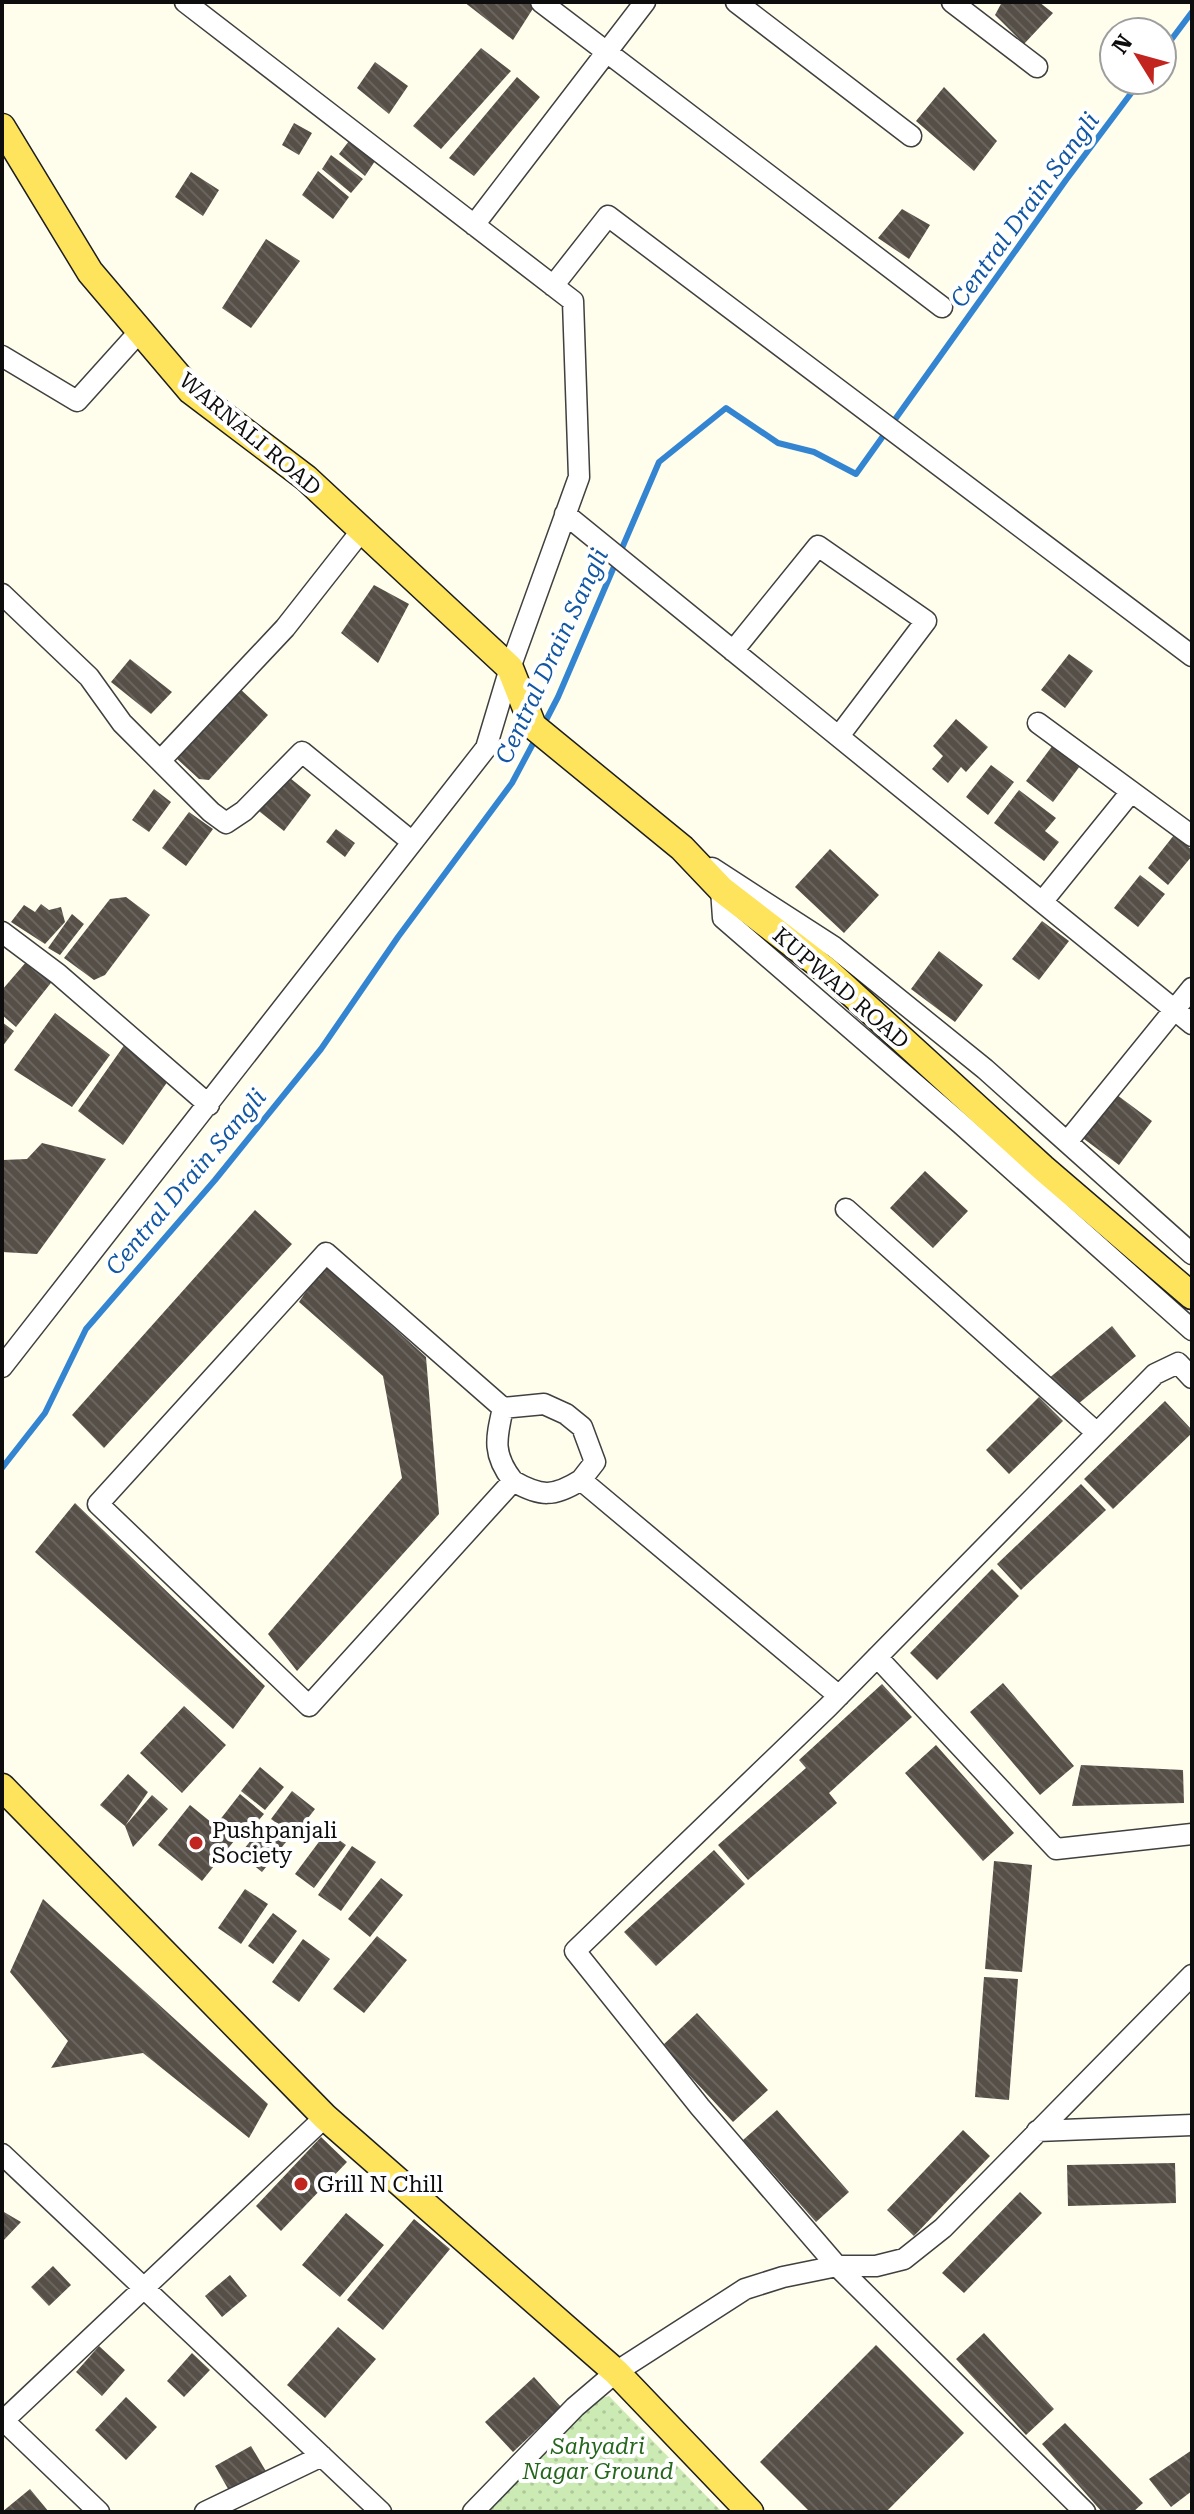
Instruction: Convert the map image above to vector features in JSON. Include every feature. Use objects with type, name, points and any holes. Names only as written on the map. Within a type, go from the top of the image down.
[{"type":"main road","name":"WARNALI ROAD","points":[[2,127],[90,272],[191,391],[306,478],[510,668]]},
{"type":"main road","name":"KUPWAD ROAD","points":[[510,668],[533,726],[682,848],[721,889],[826,970],[1043,1168],[1192,1296]]},
{"type":"main road","points":[[2,1787],[325,2117],[616,2372]]},
{"type":"main road","points":[[647,2405],[750,2512]]},
{"type":"street","points":[[2,1367],[486,748],[510,668],[579,477],[573,301],[185,2]]},
{"type":"street","points":[[541,2],[942,307]]},
{"type":"street","points":[[474,225],[645,2]]},
{"type":"street","points":[[736,2],[911,136]]},
{"type":"street","points":[[952,2],[1037,67]]},
{"type":"street","points":[[553,286],[608,216],[1192,656]]},
{"type":"street","points":[[2,356],[77,401],[140,331]]},
{"type":"street","points":[[565,514],[1192,1024]]},
{"type":"street","points":[[160,761],[285,628],[362,530]]},
{"type":"street","points":[[733,651],[818,546],[926,621],[839,736]]},
{"type":"street","points":[[2,594],[89,677],[122,723],[211,812],[226,823],[244,811],[302,752],[411,841]]},
{"type":"street","points":[[1038,723],[1192,836]]},
{"type":"street","points":[[1042,902],[1131,792]]},
{"type":"street","points":[[682,848],[834,947],[985,1069],[1192,1254]]},
{"type":"street","points":[[721,889],[723,918],[960,1123],[1192,1330]]},
{"type":"street","points":[[2,932],[58,974],[209,1105]]},
{"type":"street","points":[[1067,1142],[1192,988]]},
{"type":"street","points":[[846,1209],[1097,1433]]},
{"type":"street","points":[[503,1408],[496,1442],[502,1467],[513,1481],[534,1494],[562,1492],[581,1480],[595,1462],[582,1427],[566,1414],[544,1404],[503,1408],[326,1253],[98,1504],[309,1706],[513,1481]]},
{"type":"street","points":[[1085,2512],[837,2266],[700,2107],[575,1951],[839,1696],[1155,1374],[1185,1370],[1192,1339]]},
{"type":"street","points":[[581,1480],[839,1696]]},
{"type":"street","points":[[877,1657],[1056,1849],[1192,1834]]},
{"type":"street","points":[[473,2512],[575,2407],[616,2372],[745,2289],[783,2277],[837,2266],[876,2266],[904,2259],[943,2228],[1191,1977]]},
{"type":"street","points":[[99,2512],[3,2421],[325,2117]]},
{"type":"street","points":[[1037,2131],[1192,2125]]},
{"type":"street","points":[[5,2162],[381,2512]]},
{"type":"street","points":[[616,2372],[647,2405]]},
{"type":"street","points":[[205,2512],[322,2456]]},
{"type":"green space","name":"Sahyadri Nagar Ground","points":[[609,2396],[722,2512],[480,2512],[575,2407]]},
{"type":"building","points":[[464,2],[527,2],[534,7],[513,40]]},
{"type":"building","points":[[1002,2],[1039,2],[1053,13],[1024,44],[995,15]]},
{"type":"building","points":[[481,48],[511,71],[441,149],[413,126]]},
{"type":"building","points":[[375,62],[408,86],[389,114],[357,88]]},
{"type":"building","points":[[517,77],[540,97],[474,176],[449,158]]},
{"type":"building","points":[[944,87],[997,141],[974,171],[916,121]]},
{"type":"building","points":[[294,123],[312,133],[299,155],[282,145]]},
{"type":"building","points":[[349,141],[375,161],[365,176],[339,154]]},
{"type":"building","points":[[331,155],[363,179],[351,193],[322,169]]},
{"type":"building","points":[[318,171],[349,197],[333,219],[302,195]]},
{"type":"building","points":[[191,172],[219,190],[203,216],[175,197]]},
{"type":"building","points":[[902,209],[930,225],[909,259],[878,238]]},
{"type":"building","points":[[266,239],[300,261],[251,328],[222,308]]},
{"type":"building","points":[[374,585],[409,604],[378,663],[341,633]]},
{"type":"building","points":[[1069,654],[1093,671],[1065,708],[1041,690]]},
{"type":"building","points":[[130,659],[172,692],[151,714],[111,682]]},
{"type":"building","points":[[238,687],[268,715],[209,780],[199,779],[175,757]]},
{"type":"building","points":[[956,719],[988,747],[966,772],[961,767],[948,783],[932,769],[943,756],[933,746]]},
{"type":"building","points":[[1053,745],[1080,766],[1053,802],[1026,781]]},
{"type":"building","points":[[991,765],[1014,782],[988,815],[966,797]]},
{"type":"building","points":[[285,774],[311,795],[284,831],[255,808]]},
{"type":"building","points":[[154,789],[171,802],[149,832],[132,820]]},
{"type":"building","points":[[1019,790],[1056,818],[1045,831],[1059,842],[1044,861],[994,823]]},
{"type":"building","points":[[189,812],[213,829],[186,866],[162,848]]},
{"type":"building","points":[[336,829],[355,843],[345,857],[326,842]]},
{"type":"building","points":[[1174,835],[1192,850],[1192,856],[1168,885],[1148,868]]},
{"type":"building","points":[[830,849],[879,895],[844,933],[795,887]]},
{"type":"building","points":[[1140,875],[1165,894],[1138,927],[1114,908]]},
{"type":"building","points":[[126,897],[150,915],[105,975],[94,980],[64,958],[110,899]]},
{"type":"building","points":[[41,904],[49,910],[61,907],[65,922],[45,944],[11,922],[24,905],[35,912]]},
{"type":"building","points":[[72,914],[84,924],[60,955],[48,948]]},
{"type":"building","points":[[1042,921],[1069,941],[1039,980],[1012,959]]},
{"type":"building","points":[[939,951],[983,985],[955,1022],[911,989]]},
{"type":"building","points":[[33,954],[58,974],[16,1027],[2,1015],[2,990]]},
{"type":"building","points":[[55,1013],[110,1055],[72,1107],[14,1070]]},
{"type":"building","points":[[2,1022],[14,1031],[2,1047]]},
{"type":"building","points":[[125,1044],[168,1081],[123,1145],[78,1111]]},
{"type":"building","points":[[1113,1092],[1152,1121],[1119,1165],[1080,1136]]},
{"type":"building","points":[[42,1143],[106,1159],[37,1254],[2,1252],[2,1162],[27,1159]]},
{"type":"building","points":[[925,1171],[968,1211],[933,1248],[890,1208]]},
{"type":"building","points":[[255,1210],[292,1244],[104,1448],[72,1415]]},
{"type":"building","points":[[324,1264],[426,1357],[439,1514],[297,1671],[268,1634],[402,1478],[383,1376],[299,1302]]},
{"type":"building","points":[[1112,1326],[1136,1356],[1072,1409],[1048,1379]]},
{"type":"building","points":[[1039,1397],[1063,1421],[1009,1474],[986,1450]]},
{"type":"building","points":[[1165,1401],[1192,1433],[1113,1509],[1084,1479]]},
{"type":"building","points":[[1081,1484],[1106,1510],[1021,1590],[997,1564]]},
{"type":"building","points":[[75,1503],[265,1686],[233,1729],[35,1552]]},
{"type":"building","points":[[992,1569],[1019,1596],[937,1680],[910,1653]]},
{"type":"building","points":[[1003,1683],[1074,1766],[1040,1795],[970,1712]]},
{"type":"building","points":[[882,1684],[912,1717],[829,1793],[837,1803],[748,1880],[718,1845],[806,1768],[799,1760]]},
{"type":"building","points":[[184,1706],[226,1745],[182,1793],[140,1753]]},
{"type":"building","points":[[936,1745],[1014,1833],[983,1861],[905,1773]]},
{"type":"building","points":[[1081,1765],[1183,1770],[1184,1803],[1072,1806]]},
{"type":"building","points":[[260,1767],[284,1787],[265,1810],[241,1791]]},
{"type":"building","points":[[128,1774],[148,1792],[125,1826],[100,1805]]},
{"type":"building","points":[[292,1791],[315,1809],[294,1836],[271,1819]]},
{"type":"building","points":[[240,1794],[264,1814],[242,1840],[219,1821]]},
{"type":"building","points":[[152,1795],[168,1809],[133,1847],[125,1826]]},
{"type":"building","name":"Pushpanjali Society","points":[[190,1805],[234,1841],[202,1881],[158,1845]]},
{"type":"building","points":[[264,1824],[286,1842],[262,1872],[240,1854]]},
{"type":"building","points":[[327,1831],[346,1845],[314,1888],[295,1874]]},
{"type":"building","points":[[352,1846],[376,1862],[341,1911],[318,1895]]},
{"type":"building","points":[[714,1850],[745,1884],[656,1966],[624,1932]]},
{"type":"building","points":[[994,1861],[1032,1865],[1022,1972],[985,1969]]},
{"type":"building","points":[[381,1878],[403,1895],[370,1937],[348,1919]]},
{"type":"building","points":[[245,1889],[268,1904],[241,1944],[218,1928]]},
{"type":"building","points":[[43,1899],[268,2104],[249,2138],[143,2053],[51,2068],[68,2041],[10,1972]]},
{"type":"building","points":[[273,1913],[297,1931],[273,1964],[248,1946]]},
{"type":"building","points":[[377,1936],[407,1960],[364,2013],[333,1989]]},
{"type":"building","points":[[303,1939],[330,1959],[299,2002],[272,1982]]},
{"type":"building","points":[[984,1977],[1018,1979],[1009,2100],[975,2097]]},
{"type":"building","points":[[697,2013],[768,2090],[733,2122],[662,2046]]},
{"type":"building","points":[[777,2110],[849,2192],[816,2222],[743,2140]]},
{"type":"building","points":[[963,2130],[990,2156],[914,2236],[887,2210]]},
{"type":"building","name":"Grill N Chill","points":[[321,2137],[347,2162],[281,2231],[256,2206]]},
{"type":"building","points":[[1175,2163],[1176,2203],[1068,2206],[1067,2165]]},
{"type":"building","points":[[1020,2192],[1042,2213],[964,2293],[942,2273]]},
{"type":"building","points":[[4,2212],[21,2222],[2,2242],[2,2215]]},
{"type":"building","points":[[346,2213],[384,2245],[340,2297],[302,2265]]},
{"type":"building","points":[[414,2219],[450,2249],[383,2330],[347,2300]]},
{"type":"building","points":[[53,2266],[71,2285],[49,2306],[31,2287]]},
{"type":"building","points":[[230,2275],[247,2296],[222,2317],[205,2296]]},
{"type":"building","points":[[338,2327],[376,2359],[325,2418],[287,2385]]},
{"type":"building","points":[[984,2333],[1054,2409],[1026,2435],[956,2359]]},
{"type":"building","points":[[876,2345],[964,2433],[886,2512],[810,2512],[760,2462]]},
{"type":"building","points":[[99,2346],[125,2370],[102,2396],[76,2372]]},
{"type":"building","points":[[192,2353],[210,2370],[184,2397],[167,2381]]},
{"type":"building","points":[[534,2377],[561,2407],[513,2452],[485,2422]]},
{"type":"building","points":[[126,2397],[157,2427],[126,2460],[95,2430]]},
{"type":"building","points":[[1065,2423],[1143,2503],[1133,2512],[1102,2512],[1042,2444]]},
{"type":"building","points":[[251,2446],[267,2473],[231,2494],[215,2466]]},
{"type":"building","points":[[1192,2450],[1192,2491],[1171,2507],[1149,2479]]},
{"type":"building","points":[[30,2489],[49,2512],[2,2512]]},
{"type":"waterway","name":"Central Drain Sangli","points":[[1178,31],[1192,12]]},
{"type":"waterway","name":"Central Drain Sangli","points":[[544,724],[659,462],[726,408],[778,443],[814,452],[856,474],[1129,96]]},
{"type":"waterway","name":"Central Drain Sangli","points":[[2,1468],[45,1413],[86,1329],[215,1180],[321,1049],[398,937],[512,783],[536,738]]},
{"type":"place","name":"Pushpanjali Society","points":[[196,1843]]},
{"type":"place","name":"Grill N Chill","points":[[301,2184]]}]
